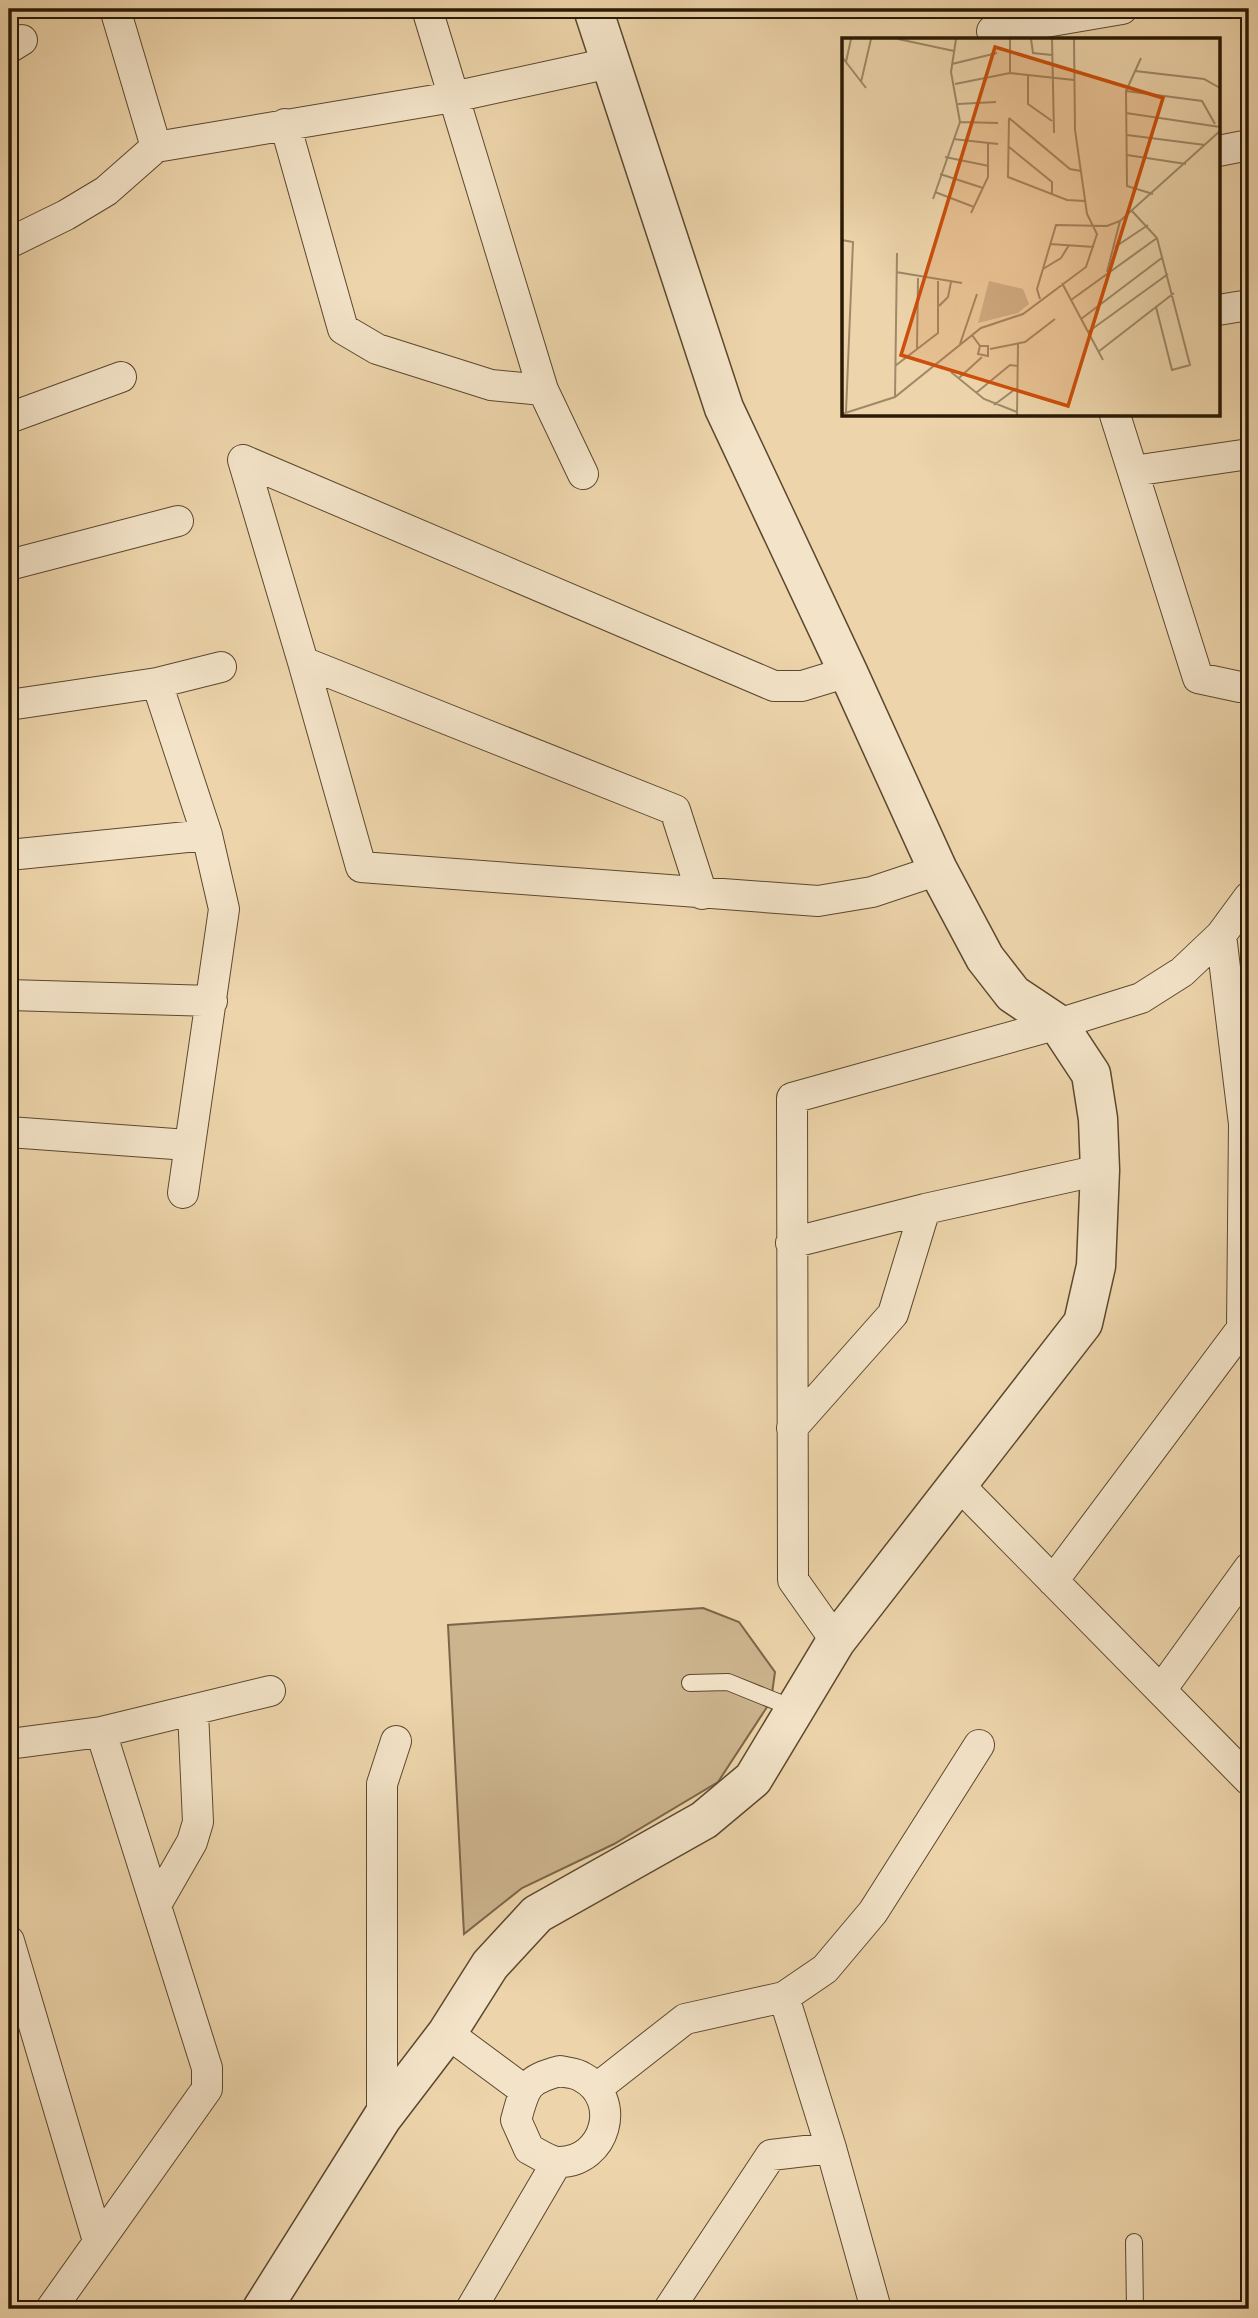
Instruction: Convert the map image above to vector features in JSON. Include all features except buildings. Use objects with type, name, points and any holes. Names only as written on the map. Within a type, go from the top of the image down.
[{"type":"street","points":[[115,9],[156,147]]},
{"type":"street","points":[[427,9],[543,390],[583,474]]},
{"type":"street","points":[[262,2309],[382,2118],[447,2033],[490,1965],[537,1914],[704,1820],[753,1779],[836,1640],[1083,1322],[1096,1266],[1100,1170],[1098,1119],[1091,1074],[1058,1024],[1013,994],[985,958],[938,870],[724,408],[593,9]]},
{"type":"street","points":[[994,27],[1122,9]]},
{"type":"street","points":[[9,243],[66,215],[106,191],[156,147],[453,97],[610,63]]},
{"type":"street","points":[[285,124],[344,329],[377,349],[491,385],[543,390]]},
{"type":"street","points":[[1220,151],[1249,145]]},
{"type":"street","points":[[1220,310],[1249,305]]},
{"type":"street","points":[[9,418],[121,377]]},
{"type":"street","points":[[1115,416],[1198,678],[1240,687],[1249,686]]},
{"type":"street","points":[[1133,471],[1249,454]]},
{"type":"street","points":[[848,673],[802,685],[774,686],[243,460],[360,867],[818,901],[872,892],[938,870]]},
{"type":"street","points":[[9,565],[178,521]]},
{"type":"street","points":[[303,662],[675,810],[702,894]]},
{"type":"street","points":[[9,705],[156,683],[221,667]]},
{"type":"street","points":[[156,683],[207,835],[224,909],[183,1193]]},
{"type":"street","points":[[9,855],[207,835]]},
{"type":"street","points":[[836,1640],[793,1580],[792,1098],[1058,1024],[1141,998],[1182,972],[1221,935],[1249,897]]},
{"type":"street","points":[[1053,1581],[1246,1323],[1247,1121],[1221,935]]},
{"type":"street","points":[[9,995],[212,1001]]},
{"type":"street","points":[[9,1132],[188,1145]]},
{"type":"street","points":[[791,1243],[925,1209],[1100,1170]]},
{"type":"street","points":[[792,1428],[893,1314],[925,1209]]},
{"type":"street","points":[[957,1483],[1161,1690],[1246,1768]]},
{"type":"street","points":[[1161,1690],[1249,1568]]},
{"type":"street","points":[[9,1744],[101,1732],[270,1691]]},
{"type":"street","points":[[157,1903],[192,1842],[198,1822],[193,1711]]},
{"type":"street","points":[[51,2309],[207,2089],[207,2068],[101,1732]]},
{"type":"street","points":[[382,2118],[382,1784],[396,1741]]},
{"type":"street","points":[[597,2088],[685,2019],[784,1997],[825,1969],[873,1912],[979,1745]]},
{"type":"street","points":[[9,1941],[99,2241]]},
{"type":"street","points":[[784,1997],[831,2148],[869,2304]]},
{"type":"street","points":[[447,2033],[524,2090]]},
{"type":"street","points":[[560,2071],[581,2076],[597,2088],[607,2113],[601,2138],[583,2157],[557,2162],[529,2149],[516,2120],[524,2090],[540,2076],[560,2071]]},
{"type":"street","points":[[669,2309],[771,2155],[831,2148]]},
{"type":"street","points":[[471,2309],[557,2162]]},
{"type":"lane","points":[[690,1683],[729,1682],[795,1709]]},
{"type":"lane","points":[[1134,2242],[1135,2309]]},
{"type":"shaded area","points":[[703,1608],[739,1622],[775,1672],[771,1701],[718,1782],[614,1844],[522,1888],[464,1934],[448,1625]]}]
